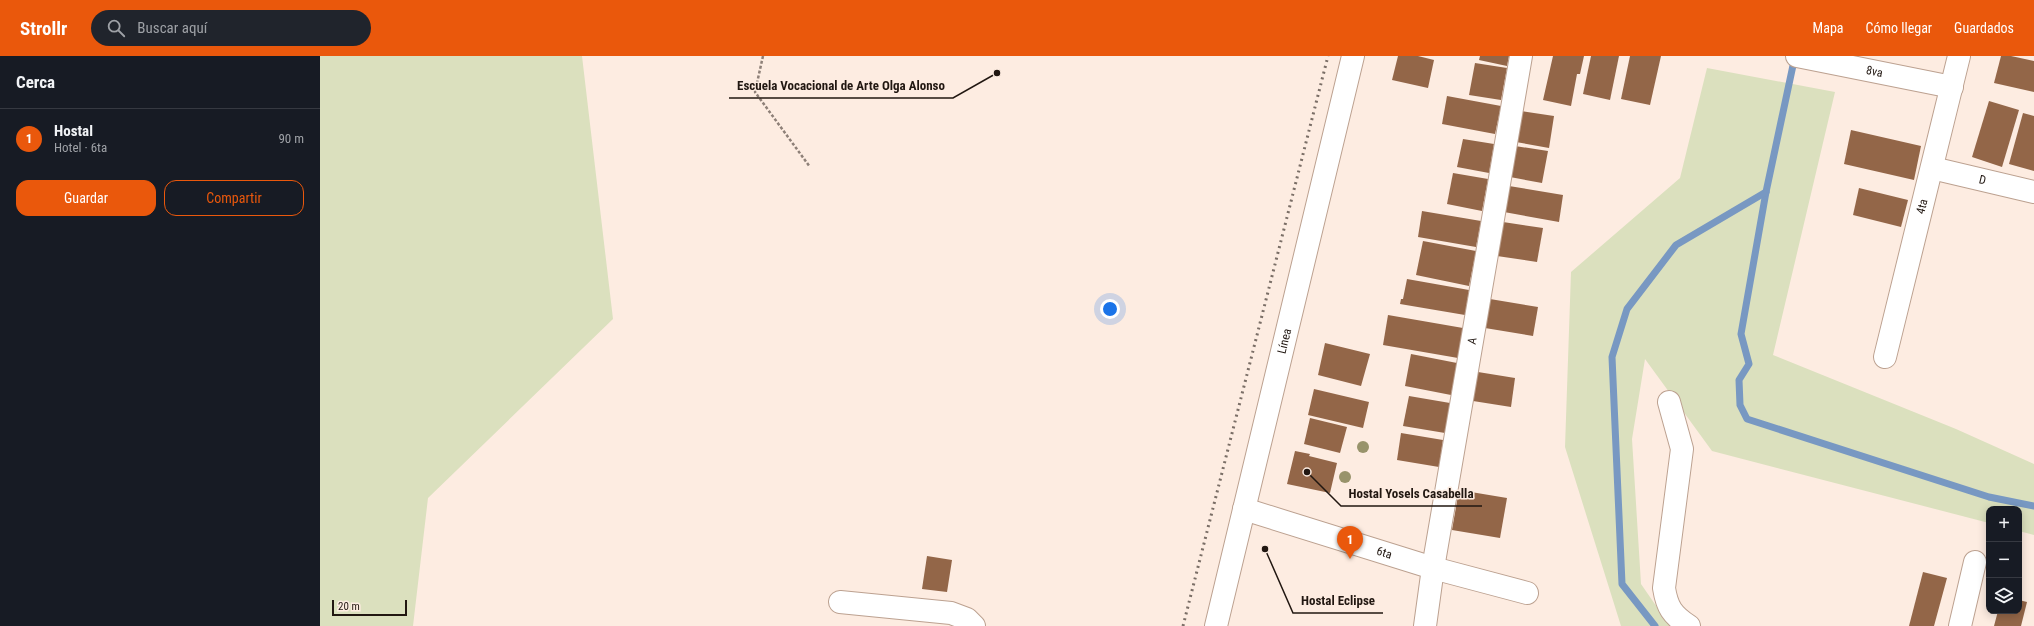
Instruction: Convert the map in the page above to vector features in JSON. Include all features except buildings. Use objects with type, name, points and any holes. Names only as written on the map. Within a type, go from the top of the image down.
[{"type":"street","name":"Línea","points":[[1216,626],[1353,56]]},
{"type":"street","name":"A","points":[[1425,626],[1433,568],[1521,56]]},
{"type":"street","name":"8va","points":[[1797,56],[1952,87]]},
{"type":"street","name":"4ta","points":[[1885,357],[1959,56]]},
{"type":"street","name":"D","points":[[1932,168],[2034,192]]},
{"type":"street","points":[[1669,402],[1682,449],[1664,588],[1667,604],[1678,619],[1689,626]]},
{"type":"street","name":"6ta","points":[[1244,509],[1433,568],[1527,592]]},
{"type":"street","points":[[1960,626],[1975,562]]},
{"type":"street","points":[[840,602],[951,613],[967,618],[974,626]]},
{"type":"path","points":[[763,56],[755,92],[810,167]]},
{"type":"green space","points":[[320,56],[582,56],[613,319],[428,498],[413,626],[320,626]]},
{"type":"green space","points":[[1707,68],[1835,92],[1773,355],[1956,429],[2034,464],[2034,535],[2022,532],[2022,506],[1986,506],[1986,522],[1712,451],[1645,359],[1632,439],[1641,584],[1670,626],[1621,626],[1565,447],[1571,272],[1680,178]]},
{"type":"waterway","points":[[1795,56],[1766,192],[1741,334],[1749,364],[1739,380],[1740,405],[1747,419],[1989,497],[2034,506]]},
{"type":"waterway","points":[[1655,626],[1622,584],[1612,357],[1627,309],[1676,245],[1766,192]]},
{"type":"railway","points":[[1183,626],[1328,56]]},
{"type":"place","name":"Escuela Vocacional de Arte Olga Alonso","points":[[997,73]]},
{"type":"place","name":"Hostal Yosels Casabella","points":[[1307,472]]},
{"type":"place","name":"Hostal Eclipse","points":[[1265,549]]},
{"type":"place","name":"Hostal","points":[[1350,559]]}]
